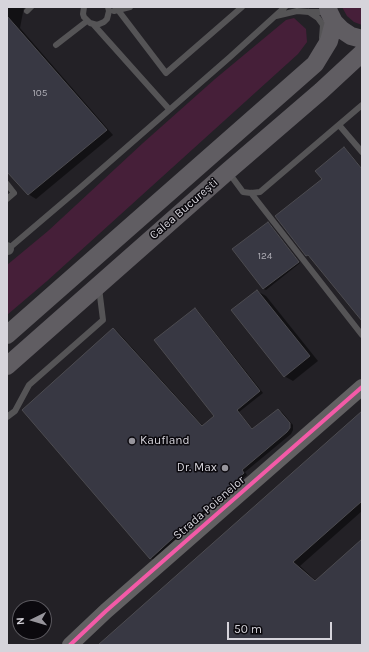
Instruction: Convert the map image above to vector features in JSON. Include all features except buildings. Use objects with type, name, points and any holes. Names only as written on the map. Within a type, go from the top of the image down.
[{"type":"main road","points":[[331,14],[342,30],[351,36],[362,39]]},
{"type":"main road","name":"Calea București","points":[[8,333],[315,64],[329,41],[331,14]]},
{"type":"main road","name":"Calea București","points":[[7,366],[228,171],[316,96],[362,53]]},
{"type":"street","name":"Strada Poienelor","points":[[70,645],[106,611],[362,386]]},
{"type":"lane","points":[[93,24],[97,25],[107,19],[108,9],[118,10],[130,7]]},
{"type":"lane","points":[[118,10],[166,73],[242,7]]},
{"type":"lane","points":[[7,249],[230,57],[285,7]]},
{"type":"lane","points":[[83,8],[83,14],[87,21],[93,24],[169,109]]},
{"type":"lane","points":[[274,16],[297,10],[331,14]]},
{"type":"lane","points":[[309,12],[318,18],[323,25],[320,50],[315,64]]},
{"type":"lane","points":[[56,45],[87,21]]},
{"type":"lane","points":[[228,171],[243,192],[260,192],[362,105]]},
{"type":"lane","points":[[338,125],[362,152]]},
{"type":"lane","points":[[7,184],[14,193],[7,199]]},
{"type":"lane","points":[[251,193],[362,335]]},
{"type":"lane","points":[[7,417],[15,411],[29,385],[103,320],[99,284]]},
{"type":"shaded area","points":[[342,7],[362,7],[362,25],[354,22],[347,16]]},
{"type":"shaded area","points":[[294,18],[306,29],[307,42],[298,54],[47,281],[7,315],[7,265],[48,231],[215,79],[286,20]]},
{"type":"cycle path","points":[[70,645],[106,611],[362,387]]},
{"type":"place","name":"Kaufland","points":[[132,441]]},
{"type":"place","name":"Dr. Max","points":[[225,468]]}]
